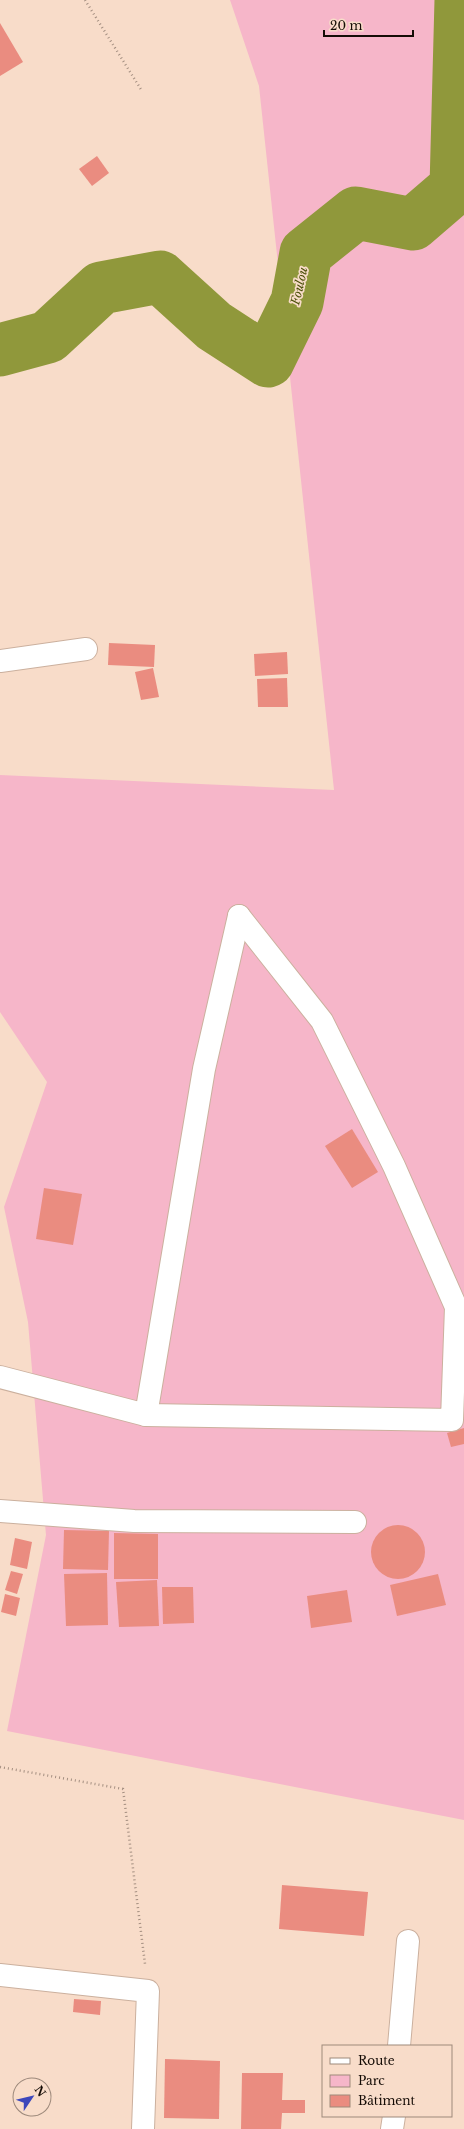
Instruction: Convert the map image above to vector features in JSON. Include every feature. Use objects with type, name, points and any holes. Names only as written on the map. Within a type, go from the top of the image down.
[{"type":"street","points":[[0,661],[86,648]]},
{"type":"street","points":[[0,1376],[146,1415],[452,1420],[456,1307],[394,1166],[322,1021],[239,916],[204,1069],[146,1415]]},
{"type":"street","points":[[0,1511],[134,1521],[354,1522]]},
{"type":"street","points":[[399,2045],[408,1941]]},
{"type":"street","points":[[0,1975],[148,1991],[143,2129]]},
{"type":"street","points":[[392,2129],[394,2117]]},
{"type":"path","points":[[85,0],[142,92]]},
{"type":"path","points":[[0,1767],[123,1789],[148,1991]]},
{"type":"green space","points":[[230,0],[464,0],[464,1820],[7,1731],[46,1535],[28,1322],[4,1207],[47,1082],[0,1012],[0,775],[334,790],[259,86]]},
{"type":"building","points":[[0,23],[23,62],[0,76]]},
{"type":"building","points":[[97,156],[109,173],[92,186],[79,169]]},
{"type":"building","points":[[109,643],[155,645],[154,667],[108,665]]},
{"type":"building","points":[[287,652],[288,674],[255,676],[254,654]]},
{"type":"building","points":[[153,668],[159,697],[141,700],[135,672]]},
{"type":"building","points":[[287,678],[288,707],[258,707],[257,679]]},
{"type":"building","points":[[352,1129],[378,1172],[352,1188],[325,1146]]},
{"type":"building","points":[[44,1188],[82,1194],[73,1245],[36,1239]]},
{"type":"building","points":[[464,1428],[464,1444],[451,1447],[447,1433]]},
{"type":"building","points":[[398,1525],[408,1527],[417,1533],[423,1542],[425,1552],[423,1562],[417,1571],[408,1577],[398,1579],[388,1577],[379,1571],[373,1562],[371,1552],[373,1542],[379,1533],[388,1527]]},
{"type":"building","points":[[64,1530],[109,1531],[108,1570],[63,1569]]},
{"type":"building","points":[[114,1533],[158,1534],[158,1579],[114,1579]]},
{"type":"building","points":[[15,1538],[32,1542],[27,1569],[10,1565]]},
{"type":"building","points":[[11,1571],[23,1574],[17,1594],[5,1590]]},
{"type":"building","points":[[107,1573],[108,1625],[66,1626],[64,1574]]},
{"type":"building","points":[[438,1574],[446,1605],[397,1616],[390,1585]]},
{"type":"building","points":[[157,1580],[159,1626],[119,1627],[116,1582]]},
{"type":"building","points":[[162,1587],[193,1587],[194,1623],[163,1624]]},
{"type":"building","points":[[347,1590],[352,1622],[311,1628],[307,1596]]},
{"type":"building","points":[[5,1594],[20,1598],[16,1616],[1,1612]]},
{"type":"building","points":[[282,1885],[368,1892],[364,1936],[279,1929]]},
{"type":"building","points":[[74,1999],[101,2001],[100,2015],[73,2012]]},
{"type":"building","points":[[165,2059],[220,2061],[219,2119],[164,2118]]},
{"type":"building","points":[[242,2073],[283,2073],[282,2100],[305,2100],[305,2113],[282,2113],[281,2129],[241,2129]]},
{"type":"waterway","name":"Foulou","points":[[0,350],[48,337],[101,288],[160,277],[214,326],[268,361],[297,302],[306,253],[356,213],[413,224],[456,187],[461,0]]}]
